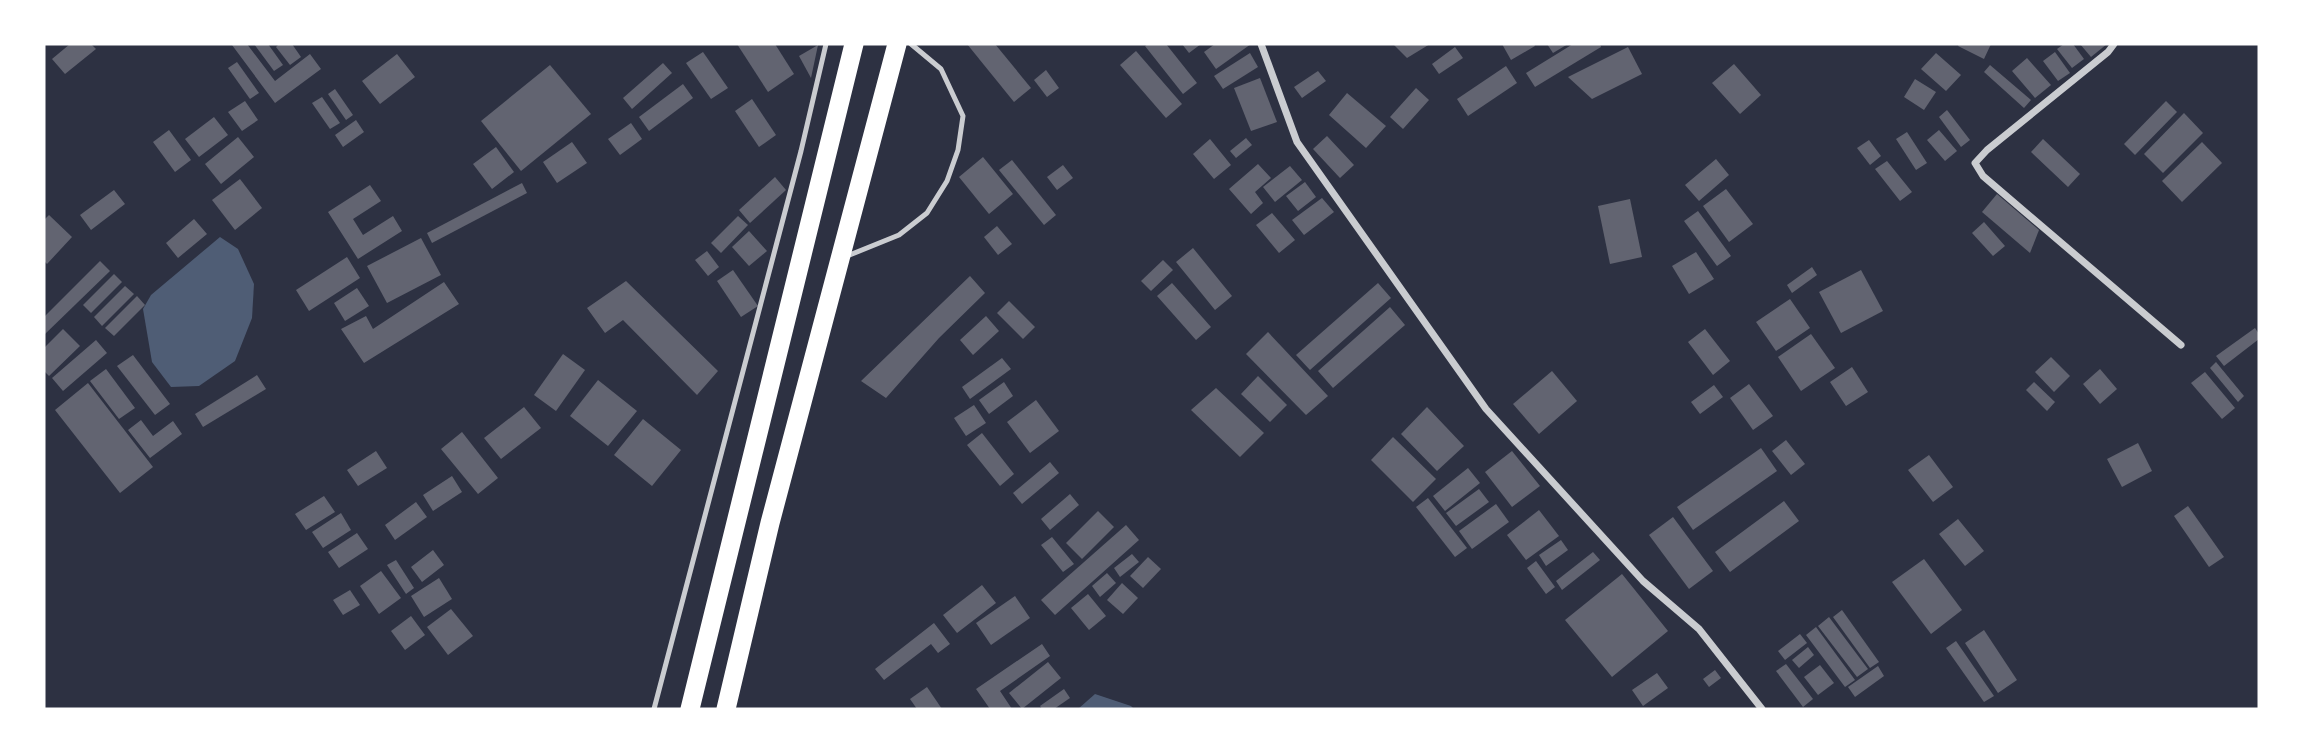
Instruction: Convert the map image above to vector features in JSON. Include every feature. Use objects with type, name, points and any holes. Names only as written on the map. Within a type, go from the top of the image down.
[{"type":"highway","points":[[690,709],[854,44]]},
{"type":"highway","points":[[726,709],[770,523],[897,44]]},
{"type":"street","points":[[1261,44],[1297,142],[1486,409],[1643,581],[1699,629],[1762,709]]},
{"type":"street","points":[[2114,44],[2108,52],[1987,150],[1975,163],[1983,176],[2181,345]]},
{"type":"lane","points":[[654,709],[801,151],[826,44]]},
{"type":"lane","points":[[840,259],[899,235],[928,213],[947,181],[958,150],[963,116],[942,69],[911,44]]},
{"type":"water","points":[[220,237],[238,249],[254,284],[252,318],[235,361],[199,386],[171,387],[152,362],[143,309],[151,295]]},
{"type":"water","points":[[1095,694],[1131,706],[1134,709],[1078,709]]},
{"type":"building","points":[[70,44],[91,44],[96,49],[65,74],[52,59]]},
{"type":"building","points":[[247,44],[275,81],[310,54],[321,69],[275,103],[232,45]]},
{"type":"building","points":[[254,44],[268,44],[283,65],[274,71]]},
{"type":"building","points":[[279,44],[292,44],[301,57],[290,65],[276,47]]},
{"type":"building","points":[[737,44],[775,44],[794,74],[768,92]]},
{"type":"building","points":[[967,44],[995,44],[1031,88],[1014,102]]},
{"type":"building","points":[[1166,44],[1197,83],[1183,94],[1145,46]]},
{"type":"building","points":[[1182,44],[1201,44],[1189,53]]},
{"type":"building","points":[[1215,44],[1251,44],[1216,69],[1204,52]]},
{"type":"building","points":[[1393,44],[1430,44],[1407,58]]},
{"type":"building","points":[[1502,44],[1534,44],[1535,46],[1511,60]]},
{"type":"building","points":[[1547,44],[1568,44],[1553,53]]},
{"type":"building","points":[[1573,44],[1600,44],[1601,47],[1535,87],[1526,73]]},
{"type":"building","points":[[1991,44],[1984,59],[1958,46]]},
{"type":"building","points":[[2064,44],[2073,44],[2084,59],[2072,68],[2057,49]]},
{"type":"building","points":[[2080,44],[2107,44],[2091,57]]},
{"type":"building","points":[[818,45],[811,78],[799,56]]},
{"type":"building","points":[[1455,47],[1463,58],[1439,74],[1432,64]]},
{"type":"building","points":[[1628,47],[1642,74],[1592,99],[1568,77]]},
{"type":"building","points":[[1136,51],[1182,104],[1166,118],[1120,65]]},
{"type":"building","points":[[703,52],[728,88],[711,99],[686,63]]},
{"type":"building","points":[[2055,52],[2070,73],[2058,81],[2043,61]]},
{"type":"building","points":[[1250,53],[1258,67],[1223,89],[1214,76]]},
{"type":"building","points":[[1936,53],[1961,75],[1946,91],[1921,69]]},
{"type":"building","points":[[397,54],[415,77],[380,104],[362,81]]},
{"type":"building","points":[[2027,58],[2051,85],[2035,98],[2012,71]]},
{"type":"building","points":[[237,62],[259,93],[250,99],[228,68]]},
{"type":"building","points":[[663,63],[672,73],[632,109],[623,98]]},
{"type":"building","points":[[1734,64],[1761,95],[1740,114],[1712,83]]},
{"type":"building","points":[[550,65],[591,114],[521,171],[481,121]]},
{"type":"building","points":[[1990,65],[2031,100],[2024,108],[1984,72]]},
{"type":"building","points":[[1506,66],[1517,83],[1468,116],[1457,99]]},
{"type":"building","points":[[1046,70],[1059,88],[1047,97],[1034,80]]},
{"type":"building","points":[[1318,71],[1326,81],[1302,98],[1294,87]]},
{"type":"building","points":[[1260,78],[1277,122],[1251,131],[1234,88]]},
{"type":"building","points":[[1915,79],[1936,92],[1924,110],[1904,97]]},
{"type":"building","points":[[683,84],[693,98],[649,131],[639,117]]},
{"type":"building","points":[[1416,88],[1429,100],[1403,129],[1390,117]]},
{"type":"building","points":[[335,89],[353,115],[346,120],[328,94]]},
{"type":"building","points":[[1347,93],[1386,126],[1366,148],[1329,115]]},
{"type":"building","points":[[322,97],[340,123],[330,129],[312,103]]},
{"type":"building","points":[[752,99],[776,135],[759,147],[735,111]]},
{"type":"building","points":[[245,101],[258,120],[242,131],[228,112]]},
{"type":"building","points":[[2166,101],[2177,112],[2135,155],[2124,144]]},
{"type":"building","points":[[1947,110],[1970,140],[1961,147],[1939,117]]},
{"type":"building","points":[[2184,113],[2203,133],[2163,173],[2144,154]]},
{"type":"building","points":[[214,117],[228,135],[199,157],[185,139]]},
{"type":"building","points":[[356,120],[364,132],[343,147],[335,135]]},
{"type":"building","points":[[631,123],[642,139],[620,155],[608,139]]},
{"type":"building","points":[[169,130],[191,160],[175,172],[153,142]]},
{"type":"building","points":[[1939,130],[1957,151],[1945,161],[1927,140]]},
{"type":"building","points":[[1907,132],[1927,163],[1916,170],[1896,139]]},
{"type":"building","points":[[1327,136],[1354,165],[1340,178],[1313,149]]},
{"type":"building","points":[[238,137],[254,157],[221,184],[205,164]]},
{"type":"building","points":[[1246,138],[1252,145],[1236,158],[1230,151]]},
{"type":"building","points":[[1210,139],[1231,165],[1214,179],[1193,154]]},
{"type":"building","points":[[2043,139],[2080,174],[2068,187],[2031,152]]},
{"type":"building","points":[[1869,140],[1881,156],[1870,165],[1857,148]]},
{"type":"building","points":[[572,142],[587,163],[557,183],[543,162]]},
{"type":"building","points":[[2202,142],[2222,163],[2182,202],[2162,181]]},
{"type":"building","points":[[496,147],[514,172],[492,189],[473,164]]},
{"type":"building","points":[[983,157],[1013,194],[989,214],[959,177]]},
{"type":"building","points":[[1716,159],[1729,175],[1699,201],[1685,185]]},
{"type":"building","points":[[1012,160],[1056,215],[1044,225],[999,170]]},
{"type":"building","points":[[1887,161],[1912,192],[1900,201],[1875,169]]},
{"type":"building","points":[[1258,164],[1271,178],[1255,192],[1263,203],[1251,214],[1229,189]]},
{"type":"building","points":[[1063,165],[1073,178],[1057,190],[1047,177]]},
{"type":"building","points":[[1290,166],[1302,180],[1275,202],[1263,187]]},
{"type":"building","points":[[775,177],[786,190],[750,223],[739,210]]},
{"type":"building","points":[[240,179],[262,208],[235,230],[212,200]]},
{"type":"building","points":[[1305,182],[1316,197],[1298,211],[1286,196]]},
{"type":"building","points":[[522,183],[527,193],[432,243],[427,233]]},
{"type":"building","points":[[370,185],[381,201],[353,219],[363,235],[393,216],[402,231],[358,259],[328,212]]},
{"type":"building","points":[[1726,189],[1753,224],[1729,242],[1703,206]]},
{"type":"building","points":[[114,190],[125,204],[91,230],[80,215]]},
{"type":"building","points":[[1997,194],[2039,230],[2030,253],[1982,212]]},
{"type":"building","points":[[1322,198],[1334,212],[1304,235],[1292,220]]},
{"type":"building","points":[[1630,199],[1642,257],[1610,264],[1598,206]]},
{"type":"building","points":[[1698,211],[1731,256],[1717,266],[1684,221]]},
{"type":"building","points":[[1272,213],[1295,240],[1279,253],[1256,225]]},
{"type":"building","points":[[49,215],[72,237],[47,264],[44,261],[44,220]]},
{"type":"building","points":[[738,216],[748,225],[721,253],[711,243]]},
{"type":"building","points":[[194,219],[207,234],[178,258],[166,243]]},
{"type":"building","points":[[1984,222],[2005,246],[1993,256],[1972,233]]},
{"type":"building","points":[[997,226],[1012,244],[998,255],[984,237]]},
{"type":"building","points":[[749,231],[767,251],[749,266],[732,247]]},
{"type":"building","points":[[421,238],[441,275],[387,303],[367,266]]},
{"type":"building","points":[[1193,248],[1232,296],[1215,310],[1176,262]]},
{"type":"building","points":[[707,251],[719,267],[708,276],[695,260]]},
{"type":"building","points":[[1696,252],[1714,279],[1689,294],[1672,266]]},
{"type":"building","points":[[347,257],[360,278],[309,311],[296,290]]},
{"type":"building","points":[[1163,260],[1173,270],[1151,291],[1141,281]]},
{"type":"building","points":[[100,261],[110,271],[44,335],[44,317]]},
{"type":"building","points":[[1812,267],[1817,275],[1792,293],[1787,285]]},
{"type":"building","points":[[733,270],[758,306],[741,317],[717,281]]},
{"type":"building","points":[[1861,270],[1883,311],[1841,333],[1819,292]]},
{"type":"building","points":[[114,274],[122,282],[91,313],[83,305]]},
{"type":"building","points":[[970,276],[985,293],[939,338],[886,398],[861,381]]},
{"type":"building","points":[[626,281],[718,371],[697,395],[623,320],[605,333],[587,308]]},
{"type":"building","points":[[444,282],[459,304],[364,363],[341,329],[366,316],[373,329]]},
{"type":"building","points":[[1172,283],[1211,327],[1196,340],[1157,296]]},
{"type":"building","points":[[1378,283],[1391,298],[1310,370],[1296,355]]},
{"type":"building","points":[[125,286],[134,294],[102,326],[94,317]]},
{"type":"building","points":[[357,288],[369,306],[345,321],[334,303]]},
{"type":"building","points":[[137,296],[145,305],[114,336],[105,328]]},
{"type":"building","points":[[1790,299],[1810,328],[1776,351],[1756,322]]},
{"type":"building","points":[[1009,301],[1035,327],[1023,339],[997,313]]},
{"type":"building","points":[[1390,307],[1405,325],[1333,388],[1318,371]]},
{"type":"building","points":[[986,316],[999,331],[973,355],[960,340]]},
{"type":"building","points":[[2255,328],[2259,339],[2224,366],[2216,356]]},
{"type":"building","points":[[63,329],[80,346],[49,376],[44,371],[44,348]]},
{"type":"building","points":[[1705,329],[1730,361],[1713,375],[1688,342]]},
{"type":"building","points":[[1268,332],[1328,396],[1306,415],[1246,354]]},
{"type":"building","points":[[1811,334],[1835,368],[1801,391],[1778,357]]},
{"type":"building","points":[[96,340],[107,353],[63,391],[52,378]]},
{"type":"building","points":[[563,354],[585,370],[556,411],[534,395]]},
{"type":"building","points":[[133,355],[170,404],[155,415],[117,366]]},
{"type":"building","points":[[2051,357],[2070,376],[2054,392],[2035,372]]},
{"type":"building","points":[[1002,358],[1011,369],[970,399],[962,387]]},
{"type":"building","points":[[2216,362],[2244,396],[2238,402],[2210,368]]},
{"type":"building","points":[[1852,367],[1868,392],[1846,406],[1830,382]]},
{"type":"building","points":[[106,369],[135,408],[119,419],[90,381]]},
{"type":"building","points":[[2100,369],[2117,389],[2100,404],[2083,384]]},
{"type":"building","points":[[1552,371],[1577,401],[1539,434],[1513,404]]},
{"type":"building","points":[[2205,372],[2235,408],[2222,419],[2191,383]]},
{"type":"building","points":[[257,375],[266,389],[203,427],[195,414]]},
{"type":"building","points":[[1258,376],[1287,405],[1270,422],[1241,394]]},
{"type":"building","points":[[598,380],[637,411],[608,446],[570,416]]},
{"type":"building","points":[[1004,382],[1013,396],[989,414],[979,400]]},
{"type":"building","points":[[2034,382],[2055,402],[2047,411],[2026,390]]},
{"type":"building","points":[[88,383],[153,467],[120,493],[55,410]]},
{"type":"building","points":[[1749,384],[1773,416],[1753,430],[1730,398]]},
{"type":"building","points":[[1714,385],[1723,397],[1700,414],[1691,402]]},
{"type":"building","points":[[1216,388],[1264,433],[1240,457],[1191,410]]},
{"type":"building","points":[[1036,400],[1059,431],[1030,453],[1007,422]]},
{"type":"building","points":[[974,405],[986,423],[966,436],[954,418]]},
{"type":"building","points":[[524,407],[541,428],[501,459],[484,438]]},
{"type":"building","points":[[1427,407],[1464,446],[1437,471],[1401,434]]},
{"type":"building","points":[[643,419],[681,450],[652,486],[614,455]]},
{"type":"building","points":[[141,420],[153,436],[173,421],[182,434],[150,458],[128,430]]},
{"type":"building","points":[[462,432],[498,478],[478,494],[441,449]]},
{"type":"building","points":[[982,433],[1014,474],[1000,486],[967,445]]},
{"type":"building","points":[[1393,437],[1436,479],[1413,502],[1371,460]]},
{"type":"building","points":[[1786,440],[1805,464],[1791,475],[1772,451]]},
{"type":"building","points":[[2138,443],[2152,471],[2122,487],[2107,459]]},
{"type":"building","points":[[1761,448],[1777,471],[1693,530],[1677,507]]},
{"type":"building","points":[[376,451],[387,468],[358,486],[347,470]]},
{"type":"building","points":[[1512,451],[1540,486],[1512,507],[1485,472]]},
{"type":"building","points":[[1929,455],[1953,487],[1933,502],[1908,470]]},
{"type":"building","points":[[1050,462],[1059,473],[1022,504],[1013,493]]},
{"type":"building","points":[[1468,468],[1480,483],[1445,511],[1433,496]]},
{"type":"building","points":[[452,476],[462,492],[433,511],[423,495]]},
{"type":"building","points":[[1479,489],[1489,502],[1456,526],[1446,513]]},
{"type":"building","points":[[1070,494],[1079,505],[1050,530],[1041,519]]},
{"type":"building","points":[[324,496],[335,512],[306,530],[295,514]]},
{"type":"building","points":[[1428,498],[1467,548],[1455,557],[1416,507]]},
{"type":"building","points":[[1784,501],[1799,521],[1730,572],[1715,552]]},
{"type":"building","points":[[416,502],[427,517],[395,540],[385,525]]},
{"type":"building","points":[[1496,504],[1509,522],[1472,549],[1459,531]]},
{"type":"building","points":[[2188,506],[2224,557],[2209,567],[2174,516]]},
{"type":"building","points":[[1539,510],[1559,536],[1526,560],[1507,535]]},
{"type":"building","points":[[1098,511],[1114,527],[1082,559],[1066,543]]},
{"type":"building","points":[[341,513],[351,530],[323,548],[312,532]]},
{"type":"building","points":[[1673,517],[1713,571],[1689,589],[1649,535]]},
{"type":"building","points":[[1958,519],[1984,551],[1965,566],[1939,534]]},
{"type":"building","points":[[1126,525],[1139,540],[1055,615],[1041,600]]},
{"type":"building","points":[[357,533],[368,549],[339,568],[328,552]]},
{"type":"building","points":[[1052,537],[1074,564],[1063,572],[1041,545]]},
{"type":"building","points":[[1561,540],[1568,550],[1546,566],[1539,555]]},
{"type":"building","points":[[433,550],[444,565],[422,582],[411,567]]},
{"type":"building","points":[[1593,552],[1600,560],[1562,590],[1556,581]]},
{"type":"building","points":[[1132,554],[1139,562],[1120,577],[1114,568]]},
{"type":"building","points":[[1148,557],[1161,569],[1143,588],[1130,576]]},
{"type":"building","points":[[1924,559],[1962,610],[1931,634],[1892,582]]},
{"type":"building","points":[[396,560],[414,588],[406,594],[387,565]]},
{"type":"building","points":[[1536,561],[1555,587],[1546,594],[1527,568]]},
{"type":"building","points":[[381,571],[401,598],[379,614],[360,586]]},
{"type":"building","points":[[1107,573],[1116,583],[1100,597],[1092,586]]},
{"type":"building","points":[[1622,574],[1668,631],[1612,677],[1565,620]]},
{"type":"building","points":[[439,578],[452,599],[424,617],[411,596]]},
{"type":"building","points":[[1122,583],[1138,598],[1123,614],[1107,600]]},
{"type":"building","points":[[982,585],[996,603],[957,633],[943,615]]},
{"type":"building","points":[[350,590],[360,605],[343,615],[333,600]]},
{"type":"building","points":[[1088,594],[1106,616],[1089,630],[1071,608]]},
{"type":"building","points":[[1015,596],[1030,618],[991,645],[976,623]]},
{"type":"building","points":[[451,609],[473,636],[448,655],[427,627]]},
{"type":"building","points":[[1842,610],[1879,662],[1870,668],[1833,617]]},
{"type":"building","points":[[411,616],[425,635],[405,650],[391,631]]},
{"type":"building","points":[[1829,617],[1868,669],[1857,677],[1818,626]]},
{"type":"building","points":[[934,623],[950,644],[938,653],[931,644],[884,680],[875,669]]},
{"type":"building","points":[[1816,627],[1855,680],[1845,687],[1806,635]]},
{"type":"building","points":[[1984,630],[2017,680],[1998,693],[1965,643]]},
{"type":"building","points":[[1800,634],[1807,643],[1785,660],[1778,651]]},
{"type":"building","points":[[1956,641],[1994,696],[1984,702],[1946,648]]},
{"type":"building","points":[[1042,644],[1050,656],[1000,691],[1012,709],[990,709],[976,689]]},
{"type":"building","points":[[1808,647],[1814,655],[1799,668],[1792,660]]},
{"type":"building","points":[[1048,662],[1061,678],[1022,709],[1009,693]]},
{"type":"building","points":[[1786,664],[1813,699],[1803,707],[1776,671]]},
{"type":"building","points":[[1820,665],[1834,683],[1818,695],[1804,677]]},
{"type":"building","points":[[1878,666],[1884,676],[1855,697],[1848,687]]},
{"type":"building","points":[[1715,670],[1721,678],[1709,687],[1703,679]]},
{"type":"building","points":[[1657,673],[1668,688],[1643,706],[1632,690]]},
{"type":"building","points":[[927,687],[942,709],[917,709],[910,699]]},
{"type":"building","points":[[1064,689],[1070,698],[1054,709],[1042,709],[1040,706]]}]
